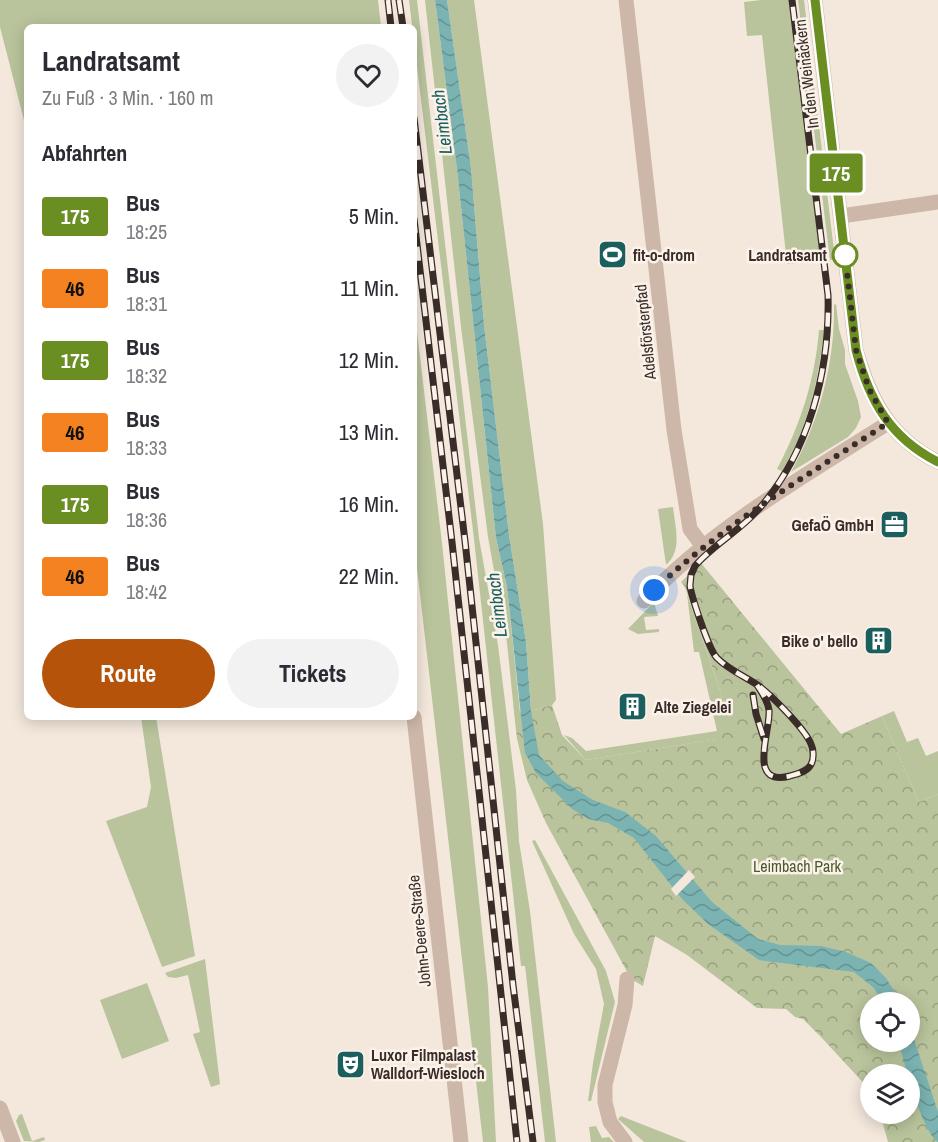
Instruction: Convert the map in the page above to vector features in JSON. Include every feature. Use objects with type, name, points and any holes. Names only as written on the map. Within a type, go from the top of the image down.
[{"type":"street","name":"Adelsförsterpfad","points":[[626,0],[674,430],[690,529],[704,548]]},
{"type":"street","name":"In den Weinäckern","points":[[815,0],[856,350],[869,389],[888,423],[909,443],[938,462]]},
{"type":"street","points":[[841,216],[938,202]]},
{"type":"street","points":[[644,601],[679,567],[769,500],[888,423]]},
{"type":"street","name":"John-Deere-Straße","points":[[414,720],[461,1142]]},
{"type":"street","points":[[625,1142],[610,1122],[605,1102],[605,1085],[625,1005],[627,979]]},
{"type":"street","points":[[0,1108],[13,1142]]},
{"type":"green space","points":[[0,0],[378,0],[381,24],[24,24],[24,120],[0,27]]},
{"type":"green space","points":[[409,0],[417,0],[479,538],[498,645],[516,790],[519,841],[530,911],[556,1142],[545,1142],[525,966],[521,966],[474,539],[417,66],[417,24],[412,24]]},
{"type":"green space","points":[[425,0],[435,0],[457,169],[496,538],[507,587],[520,712],[514,712],[507,643],[488,537],[461,327]]},
{"type":"green space","points":[[447,0],[474,0],[543,524],[556,700],[552,705],[531,711],[526,642],[509,535],[484,325],[471,168]]},
{"type":"green space","points":[[789,0],[821,261],[787,264],[762,35],[747,36],[744,2]]},
{"type":"green space","points":[[798,0],[804,0],[835,259],[830,260]]},
{"type":"green space","points":[[836,304],[839,329],[845,350],[845,364],[861,417],[856,428],[848,437],[791,472],[810,433],[823,392],[832,349],[834,305]]},
{"type":"green space","points":[[819,330],[824,330],[811,403],[799,438],[782,471],[777,469],[793,436],[805,402],[814,367]]},
{"type":"green space","points":[[417,331],[442,543],[488,987],[496,1142],[483,1142],[417,568]]},
{"type":"green space","points":[[673,507],[676,545],[675,552],[666,565],[658,509]]},
{"type":"green space","name":"Leimbach Park","points":[[701,563],[841,734],[882,716],[919,802],[938,794],[938,1142],[888,1142],[883,1124],[920,1124],[920,1064],[860,1064],[860,1079],[803,1019],[795,1017],[786,1009],[757,1008],[687,955],[655,936],[643,986],[631,979],[546,823],[527,780],[517,739],[514,712],[531,711],[552,705],[562,735],[586,760],[717,739],[721,693],[685,587],[681,582]]},
{"type":"green space","points":[[687,594],[721,693],[718,739],[586,760],[564,735],[572,738],[586,751],[717,731],[699,652],[694,652]]},
{"type":"green space","points":[[654,602],[658,616],[644,617],[646,630],[659,629],[659,632],[638,634],[628,629]]},
{"type":"green space","points":[[894,711],[907,742],[918,738],[926,756],[938,751],[938,794],[919,802],[882,716]]},
{"type":"green space","points":[[141,720],[156,720],[195,956],[162,967],[106,821],[147,807],[151,787]]},
{"type":"green space","points":[[535,840],[606,971],[615,1002],[591,1101],[588,1101],[593,1063],[604,1004],[596,969],[574,934],[532,841]]},
{"type":"green space","points":[[205,959],[220,1084],[211,1087],[193,1034],[200,1032],[188,975],[176,978],[168,977],[165,973]]},
{"type":"green space","points":[[147,983],[169,1041],[122,1059],[100,1000]]},
{"type":"green space","points":[[22,1114],[32,1141],[44,1137],[45,1140],[39,1142],[24,1141],[16,1121]]},
{"type":"green space","points":[[621,1116],[687,1142],[644,1142],[618,1119]]},
{"type":"green space","points":[[596,1126],[602,1138],[609,1137],[614,1142],[591,1142],[589,1127]]},
{"type":"water","points":[[435,0],[447,0],[471,168],[484,325],[509,535],[526,642],[531,711],[539,755],[563,781],[593,800],[625,812],[656,836],[712,902],[758,939],[780,945],[821,946],[846,952],[871,963],[886,978],[895,992],[876,992],[854,972],[759,960],[708,924],[682,899],[634,838],[608,823],[588,819],[572,809],[536,773],[525,753],[507,587],[496,538],[457,169]]},
{"type":"water","points":[[901,1052],[918,1052],[938,1112],[938,1142],[920,1111],[920,1064],[905,1064]]},
{"type":"pier","points":[[689,870],[695,877],[676,896],[671,889]]},
{"type":"railway","points":[[388,0],[391,24]]},
{"type":"railway","points":[[399,0],[403,24]]},
{"type":"railway","points":[[757,685],[766,700],[769,710],[764,755],[768,773],[777,777],[790,776],[804,771],[810,766],[813,758],[812,746],[808,738],[788,713],[765,691],[754,683],[727,666],[717,658],[705,635],[690,586],[695,566],[750,519],[775,488],[803,437],[820,381],[828,323],[828,295],[792,0]]},
{"type":"railway","points":[[417,143],[533,1142]]},
{"type":"railway","points":[[417,244],[452,542],[517,1142]]},
{"type":"railway","points":[[753,695],[764,739]]},
{"type":"bus line","name":"175","points":[[815,0],[856,350],[861,369],[877,406],[888,423],[899,436],[938,462]]},
{"type":"place","name":"fit-o-drom","points":[[612,255]]},
{"type":"place","name":"Landratsamt","points":[[845,255]]},
{"type":"place","name":"GefaÖ GmbH","points":[[895,525]]},
{"type":"place","name":"Bike o' bello","points":[[879,641]]},
{"type":"place","name":"Alte Ziegelei","points":[[633,707]]},
{"type":"place","name":"Luxor Filmpalast Walldorf-Wiesloch","points":[[350,1064]]},
{"type":"route","points":[[654,590],[724,531],[796,481],[888,423],[869,389],[856,350],[845,255]]},
{"type":"water label","name":"Leimbach","points":[[442,122]]},
{"type":"water label","name":"Leimbach","points":[[497,605]]}]
